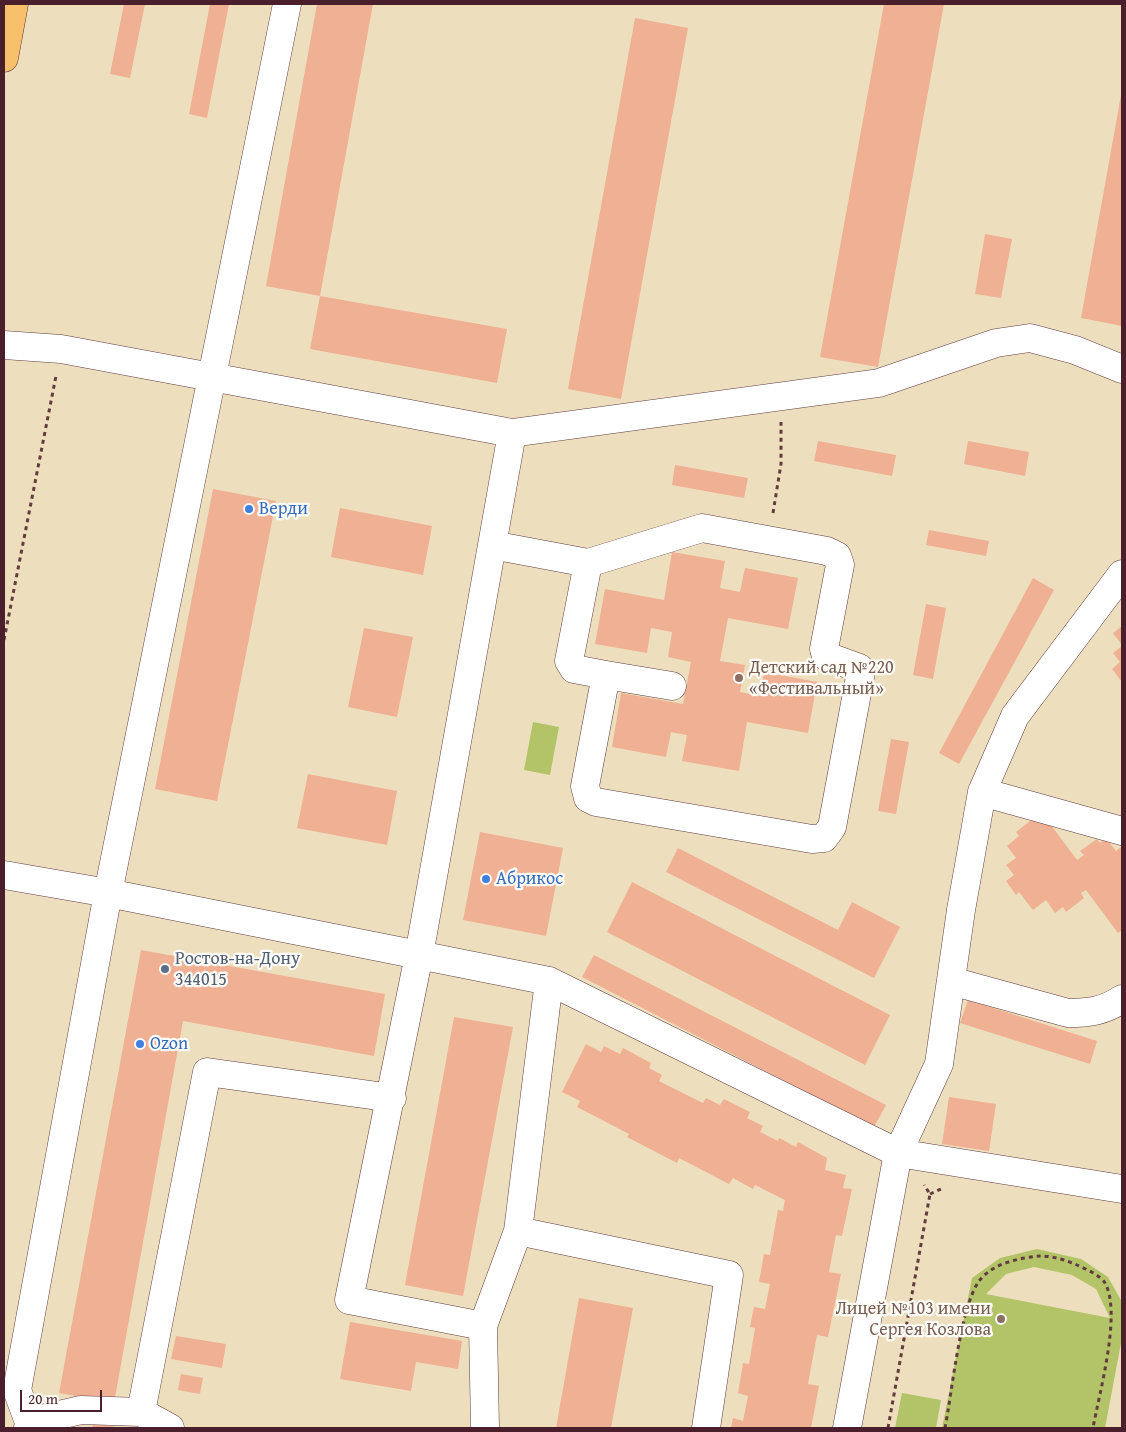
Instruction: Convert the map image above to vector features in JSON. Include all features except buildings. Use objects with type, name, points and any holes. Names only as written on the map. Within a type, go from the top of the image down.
[{"type":"main road","points":[[4,58],[14,4]]},
{"type":"lane","points":[[170,1428],[141,1412],[81,1410],[28,1425],[17,1390],[108,893],[287,4]]},
{"type":"lane","points":[[4,345],[61,349],[512,433],[879,383],[996,343],[1030,338],[1075,350],[1122,369]]},
{"type":"lane","points":[[483,1326],[349,1300],[392,1098],[419,955],[512,433]]},
{"type":"lane","points":[[492,545],[588,563],[702,528],[828,551],[837,556],[840,565],[824,650],[826,656],[859,668],[860,677],[832,827],[824,838],[812,839],[596,802],[588,798],[585,786],[606,675]]},
{"type":"lane","points":[[588,563],[569,662],[574,669],[672,686]]},
{"type":"lane","points":[[847,1428],[910,1155],[939,1064],[961,910],[982,792],[1015,716],[1122,574]]},
{"type":"lane","points":[[982,792],[1122,831]]},
{"type":"lane","points":[[4,875],[108,893],[549,981],[910,1155],[1122,1189]]},
{"type":"lane","points":[[484,1428],[483,1326],[518,1231],[549,981]]},
{"type":"lane","points":[[951,981],[1068,1013],[1087,1013],[1108,1009],[1122,999]]},
{"type":"lane","points":[[141,1412],[207,1072],[392,1098]]},
{"type":"lane","points":[[518,1231],[730,1275],[706,1428]]},
{"type":"path","points":[[4,640],[61,349]]},
{"type":"path","points":[[768,540],[781,464],[782,430],[777,397]]},
{"type":"path","points":[[888,1428],[930,1194],[919,1177],[910,1155]]},
{"type":"path","points":[[945,1428],[967,1305],[980,1281],[998,1266],[1022,1257],[1046,1256],[1067,1261],[1088,1270],[1104,1282],[1112,1302],[1110,1331],[1093,1428]]},
{"type":"green space","points":[[533,722],[559,727],[550,775],[524,770]]},
{"type":"green space","points":[[1037,1249],[1081,1259],[1108,1277],[1122,1302],[1122,1338],[1105,1428],[942,1428],[972,1278],[1000,1258]],"holes":[[[1034,1267],[1072,1275],[1096,1289],[1110,1318],[986,1294],[1006,1274]]]},
{"type":"green space","points":[[902,1393],[941,1400],[936,1428],[895,1428]]},
{"type":"place","name":"Верди","points":[[249,509]]},
{"type":"place","name":"Детский сад №220 «Фестивальный»","points":[[739,678]]},
{"type":"place","name":"Абрикос","points":[[486,879]]},
{"type":"place","name":"Ростов-на-Дону 344015","points":[[165,969]]},
{"type":"place","name":"Ozon","points":[[140,1044]]},
{"type":"place","name":"Лицей №103 имени Сергея Козлова","points":[[1001,1319]]}]
